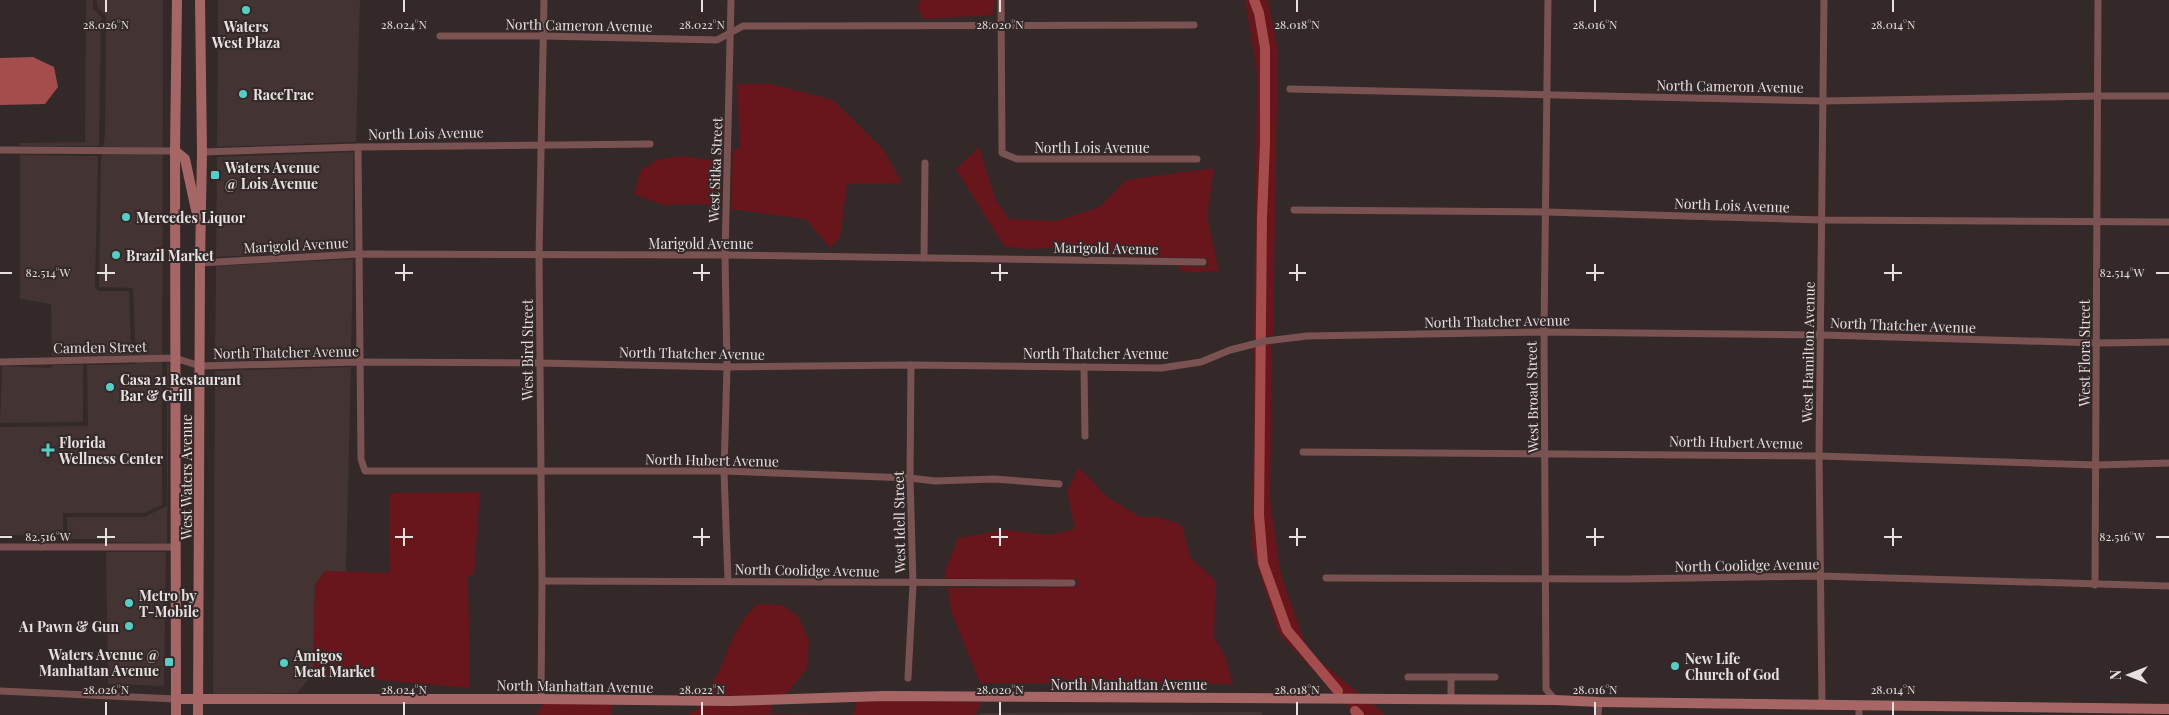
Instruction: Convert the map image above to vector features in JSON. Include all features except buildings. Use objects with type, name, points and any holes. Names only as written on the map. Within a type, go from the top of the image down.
[{"type":"street","name":"West Waters Avenue","points":[[176,715],[175,151],[177,0]]},
{"type":"street","name":"West Waters Avenue","points":[[198,715],[202,152],[200,0]]},
{"type":"street","name":"West Bird Street","points":[[541,699],[542,581],[539,255],[544,0]]},
{"type":"street","name":"West Sitka Street","points":[[728,581],[724,471],[727,367],[725,255],[732,30],[731,0]]},
{"type":"street","points":[[1000,24],[1001,0]]},
{"type":"street","name":"West Broad Street","points":[[1548,0],[1544,332],[1546,689],[1555,700]]},
{"type":"street","name":"West Hamilton Avenue","points":[[1822,704],[1819,456],[1822,336],[1824,0]]},
{"type":"street","name":"West Flora Street","points":[[2095,585],[2098,0]]},
{"type":"street","name":"North Lois Avenue","points":[[1000,24],[1000,139],[1002,153],[1017,160],[1197,159]]},
{"type":"street","name":"North Cameron Avenue","points":[[440,36],[544,36],[717,40],[732,30],[743,26],[1194,25]]},
{"type":"street","name":"North Cameron Avenue","points":[[1290,89],[1823,101],[2169,96]]},
{"type":"street","name":"North Lois Avenue","points":[[202,152],[358,147],[650,144]]},
{"type":"street","points":[[358,147],[359,362]]},
{"type":"street","points":[[0,150],[175,151],[185,160],[192,183],[200,236]]},
{"type":"street","points":[[924,258],[925,163]]},
{"type":"street","name":"North Lois Avenue","points":[[1294,210],[1546,212],[1822,220],[2169,222]]},
{"type":"street","name":"Marigold Avenue","points":[[200,262],[358,254],[725,255],[1203,262]]},
{"type":"street","name":"North Thatcher Avenue","points":[[200,366],[359,362],[727,367],[911,365],[1161,368],[1200,362],[1266,340],[1308,336],[1544,332],[1822,336],[2097,343],[2169,342]]},
{"type":"street","name":"Camden Street","points":[[0,362],[175,358],[200,366]]},
{"type":"street","name":"North Hubert Avenue","points":[[359,362],[360,460],[365,471],[724,471],[910,478],[935,481],[994,479],[1059,484]]},
{"type":"street","name":"West Idell Street","points":[[908,678],[913,584],[910,478],[911,365]]},
{"type":"street","points":[[1084,367],[1085,436]]},
{"type":"street","name":"North Hubert Avenue","points":[[1303,452],[1819,456],[2097,465],[2169,463]]},
{"type":"street","points":[[0,547],[175,547]]},
{"type":"street","name":"North Coolidge Avenue","points":[[1326,578],[1546,579],[1820,576],[2169,586]]},
{"type":"street","name":"North Coolidge Avenue","points":[[542,581],[728,581],[913,584],[1072,583]]},
{"type":"street","points":[[1408,677],[1495,678]]},
{"type":"street","points":[[1451,677],[1451,699]]},
{"type":"street","name":"North Manhattan Avenue","points":[[0,691],[198,700],[541,699],[730,701],[884,696],[1555,700],[1822,704],[1859,710],[2169,709]]},
{"type":"street","points":[[1598,715],[1600,702]]},
{"type":"shaded area","points":[[86,0],[93,0],[93,9],[101,17],[99,146],[20,146],[20,143],[85,142]]},
{"type":"shaded area","points":[[97,0],[163,0],[162,505],[144,513],[63,513],[63,536],[0,535],[0,427],[88,426],[87,365],[136,364],[133,288],[99,287],[101,160],[105,134],[106,15],[97,6]]},
{"type":"shaded area","points":[[218,0],[360,0],[356,142],[217,147]]},
{"type":"shaded area","points":[[920,0],[995,0],[993,15],[923,19],[918,8]]},
{"type":"shaded area","points":[[1245,0],[1268,0],[1278,50],[1273,335],[1254,338],[1257,71]]},
{"type":"shaded area","points":[[33,57],[54,67],[58,87],[45,104],[0,105],[0,58]]},
{"type":"shaded area","points":[[737,84],[772,84],[833,100],[883,149],[902,183],[847,184],[840,237],[830,248],[806,219],[731,209],[733,151],[740,147]]},
{"type":"shaded area","points":[[979,147],[996,201],[1009,219],[1056,221],[1100,207],[1126,180],[1214,168],[1207,217],[1219,271],[1190,272],[1177,266],[1208,267],[1208,258],[1111,256],[1056,248],[1025,249],[1004,246],[956,169]]},
{"type":"shaded area","points":[[353,152],[353,250],[216,257],[217,157]]},
{"type":"shaded area","points":[[20,155],[98,156],[95,288],[99,291],[129,291],[131,355],[52,356],[51,304],[20,299]]},
{"type":"shaded area","points":[[683,156],[716,161],[722,158],[721,207],[699,204],[663,205],[634,194],[641,170],[659,159]]},
{"type":"shaded area","points":[[353,259],[351,358],[215,361],[216,266]]},
{"type":"shaded area","points":[[1272,344],[1270,500],[1281,575],[1308,652],[1360,694],[1337,694],[1279,634],[1252,548],[1254,348]]},
{"type":"shaded area","points":[[167,363],[169,363],[169,391],[167,543],[106,542],[106,539],[65,539],[67,536],[67,517],[144,517],[167,506]]},
{"type":"shaded area","points":[[52,365],[83,365],[83,422],[0,423],[2,366],[51,368]]},
{"type":"shaded area","points":[[351,367],[346,572],[325,571],[315,585],[313,674],[297,693],[213,695],[215,371]]},
{"type":"shaded area","points":[[1079,467],[1106,496],[1140,517],[1158,517],[1182,525],[1190,557],[1216,581],[1214,637],[1225,656],[1233,684],[980,683],[951,611],[948,588],[1077,587],[1078,579],[946,579],[945,571],[958,538],[1005,530],[1049,535],[1075,529],[1067,491]]},
{"type":"shaded area","points":[[480,492],[474,575],[468,575],[470,688],[313,674],[315,585],[325,571],[390,573],[389,493]]},
{"type":"shaded area","points":[[106,552],[166,552],[164,686],[108,684]]},
{"type":"shaded area","points":[[758,604],[781,605],[798,616],[809,640],[807,668],[790,690],[783,695],[704,696],[720,669],[741,624]]},
{"type":"shaded area","points":[[857,701],[980,702],[980,709],[976,711],[976,715],[853,715]]},
{"type":"shaded area","points":[[1346,703],[1371,703],[1385,715],[1357,715]]},
{"type":"shaded area","points":[[543,704],[611,704],[612,715],[536,715]]},
{"type":"shaded area","points":[[772,704],[770,714],[853,715],[687,715],[699,706]]},
{"type":"shaded area","points":[[1262,712],[1262,715],[980,715],[980,713]]},
{"type":"waterway","points":[[1254,0],[1259,13],[1265,48],[1259,515],[1263,563],[1287,630],[1338,691]]},
{"type":"waterway","points":[[1355,711],[1359,715]]},
{"type":"place","name":"Waters West Plaza","points":[[246,10]]},
{"type":"place","name":"RaceTrac","points":[[243,94]]},
{"type":"place","name":"Waters Avenue @ Lois Avenue","points":[[215,175]]},
{"type":"place","name":"Mercedes Liquor","points":[[126,217]]},
{"type":"place","name":"Brazil Market","points":[[116,255]]},
{"type":"place","name":"Casa 21 Restaurant Bar & Grill","points":[[110,387]]},
{"type":"place","name":"Florida Wellness Center","points":[[48,450]]},
{"type":"place","name":"Metro by T-Mobile","points":[[129,603]]},
{"type":"place","name":"A1 Pawn & Gun","points":[[129,626]]},
{"type":"place","name":"Waters Avenue @ Manhattan Avenue","points":[[169,662]]},
{"type":"place","name":"Amigos Meat Market","points":[[284,663]]},
{"type":"place","name":"New Life Church of God","points":[[1675,666]]}]
